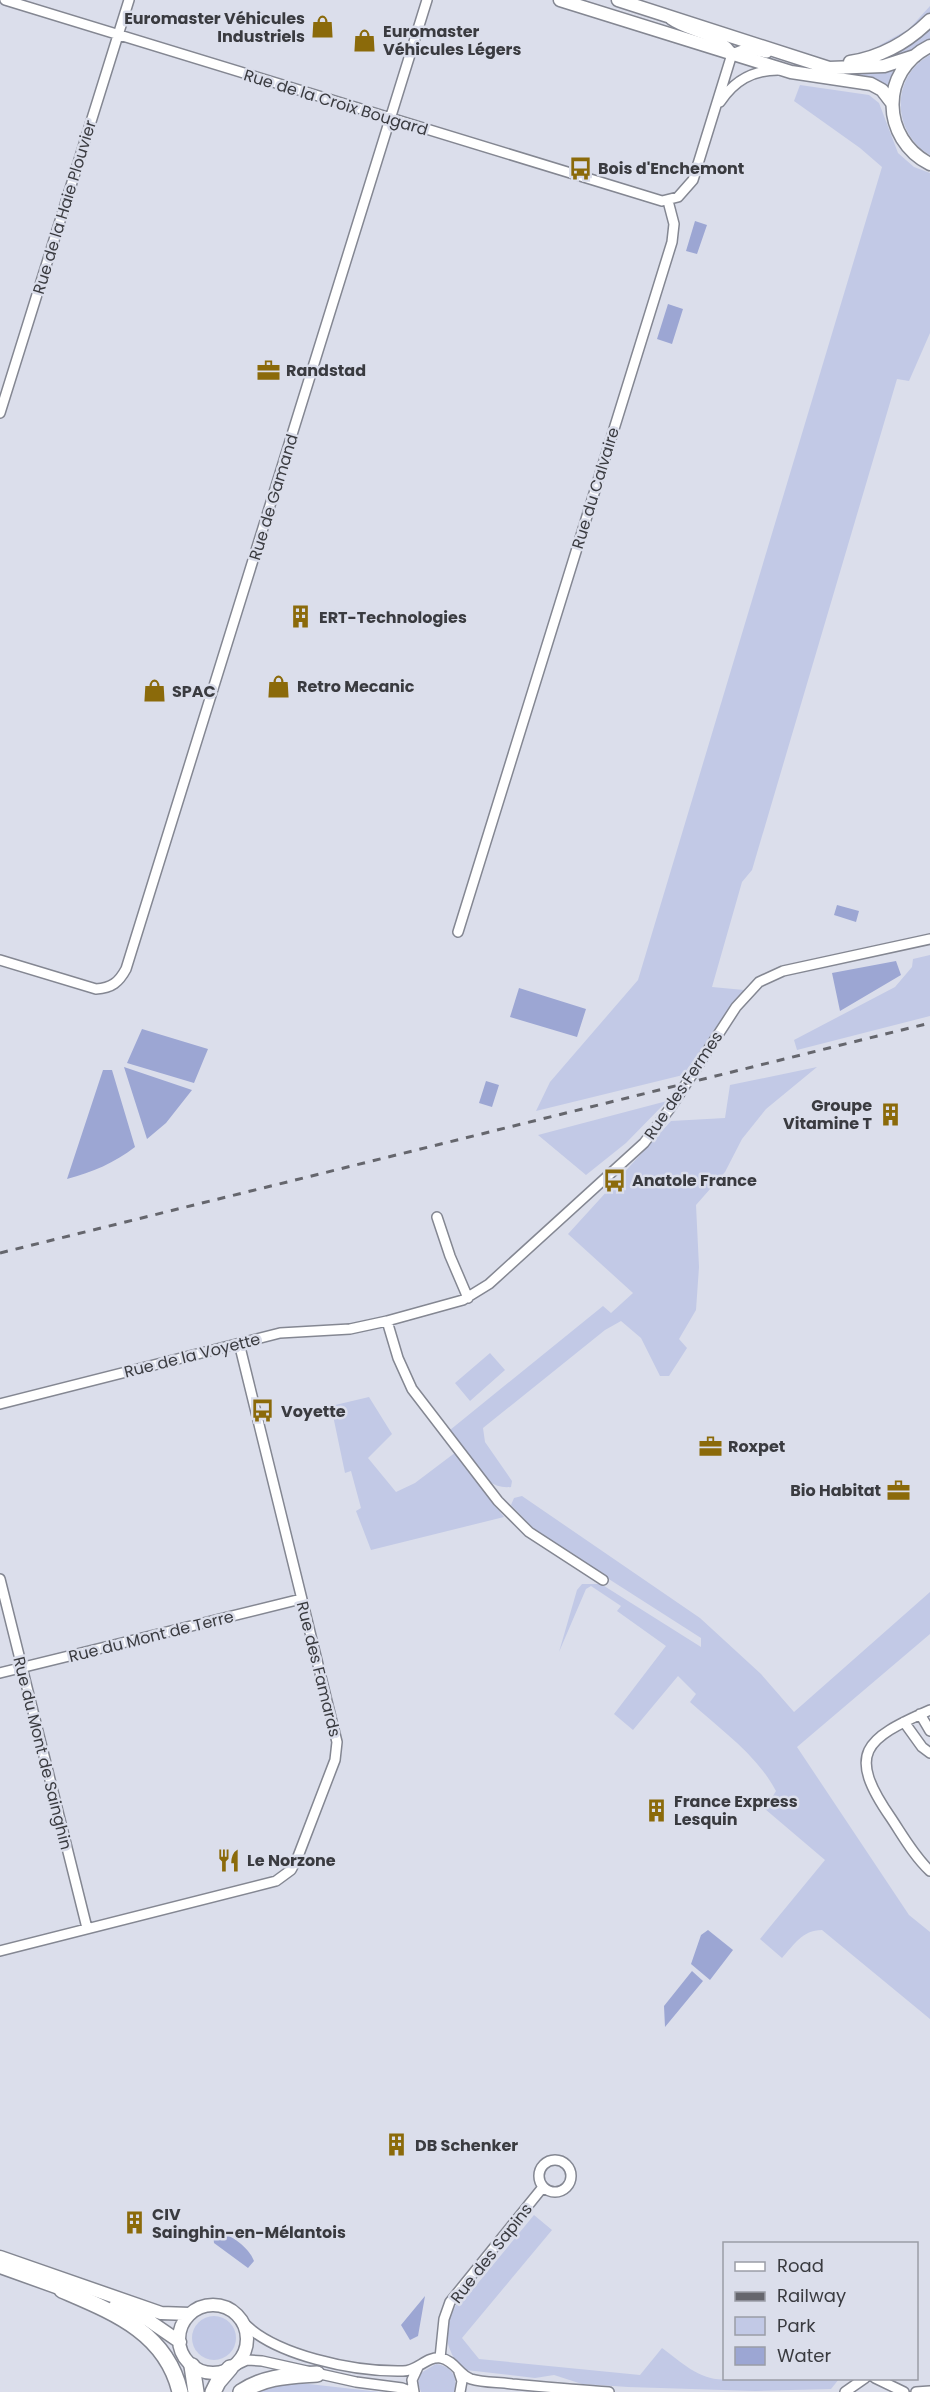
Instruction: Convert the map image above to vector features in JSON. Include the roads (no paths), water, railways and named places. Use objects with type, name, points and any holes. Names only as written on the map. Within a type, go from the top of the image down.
[{"type":"highway","points":[[62,2290],[123,2317],[143,2331],[158,2347],[172,2369],[180,2392]]},
{"type":"highway","points":[[192,2366],[196,2392]]},
{"type":"highway","points":[[213,2392],[218,2382],[232,2367]]},
{"type":"highway","points":[[241,2392],[271,2378],[317,2374]]},
{"type":"main road","points":[[560,0],[784,70],[818,78],[871,84],[882,90],[892,103]]},
{"type":"main road","points":[[618,0],[829,68],[894,64],[915,56],[929,46]]},
{"type":"main road","points":[[809,62],[840,63],[880,54],[906,40],[930,20]]},
{"type":"main road","points":[[915,56],[898,77],[892,103],[894,122],[902,139],[914,154],[930,164]]},
{"type":"main road","points":[[0,2258],[161,2313],[190,2314],[204,2307],[219,2306],[229,2309],[240,2319],[247,2341],[243,2355],[232,2367],[213,2373],[192,2366],[184,2357],[180,2342],[182,2327],[190,2314]]},
{"type":"main road","points":[[0,2267],[140,2316],[170,2333],[180,2342]]},
{"type":"street","name":"Rue de la Croix Bougard","points":[[5,0],[389,120],[650,199],[668,201]]},
{"type":"street","name":"Rue de la Haie Plouvier","points":[[0,413],[129,0]]},
{"type":"street","name":"Rue de Gamand","points":[[0,960],[84,987],[109,987],[122,977],[130,959],[427,0]]},
{"type":"street","points":[[664,14],[686,29],[723,42],[732,54]]},
{"type":"street","points":[[732,54],[745,49],[787,54]]},
{"type":"street","points":[[668,201],[684,192],[693,180],[732,54]]},
{"type":"street","points":[[715,109],[730,89],[744,77],[760,71],[784,70]]},
{"type":"street","name":"Rue du Calvaire","points":[[458,932],[672,242],[674,224],[668,201]]},
{"type":"street","name":"Rue des Fermes","points":[[387,1321],[468,1298],[489,1284],[644,1143],[688,1083],[736,1007],[754,986],[783,971],[930,939]]},
{"type":"street","points":[[437,1218],[468,1298]]},
{"type":"street","points":[[387,1321],[398,1358],[412,1389],[498,1501],[529,1532],[603,1580]]},
{"type":"street","name":"Rue de la Voyette","points":[[0,1404],[287,1331],[350,1329],[387,1321]]},
{"type":"street","name":"Rue des Famards","points":[[0,1951],[276,1881],[284,1877],[295,1864],[337,1752],[337,1742],[239,1343]]},
{"type":"street","name":"Rue du Mont de Sainghin","points":[[0,1579],[87,1928]]},
{"type":"street","name":"Rue du Mont de Terre","points":[[0,1673],[302,1599]]},
{"type":"street","points":[[930,1710],[889,1729],[870,1750],[865,1770],[874,1794],[919,1859],[930,1871]]},
{"type":"street","points":[[920,1714],[930,1731]]},
{"type":"street","points":[[904,1722],[922,1747],[930,1753]]},
{"type":"street","name":"Rue des Sapins","points":[[440,2358],[444,2319],[454,2296],[543,2187]]},
{"type":"street","points":[[240,2319],[259,2336],[304,2355],[351,2365],[410,2371],[430,2359],[440,2358],[449,2361],[467,2377],[479,2380],[609,2392]]},
{"type":"street","points":[[232,2367],[254,2360],[413,2392],[413,2376],[419,2365]]},
{"type":"street","points":[[458,2369],[462,2381],[460,2392]]},
{"type":"street","points":[[848,2391],[864,2380]]},
{"type":"street","points":[[876,2380],[890,2389],[904,2392]]},
{"type":"street","points":[[915,2392],[930,2391]]},
{"type":"water","points":[[695,221],[707,225],[697,254],[686,251]]},
{"type":"water","points":[[668,304],[683,309],[672,344],[657,339]]},
{"type":"water","points":[[837,905],[859,911],[856,922],[834,915]]},
{"type":"water","points":[[896,961],[901,975],[840,1011],[832,973]]},
{"type":"water","points":[[519,988],[586,1009],[577,1037],[510,1017]]},
{"type":"water","points":[[142,1029],[208,1049],[194,1083],[127,1063]]},
{"type":"water","points":[[124,1067],[192,1090],[166,1123],[147,1139]]},
{"type":"water","points":[[103,1070],[112,1070],[135,1147],[103,1166],[67,1179]]},
{"type":"water","points":[[486,1081],[499,1085],[492,1107],[479,1103]]},
{"type":"water","points":[[708,1930],[733,1950],[710,1980],[691,1964],[701,1935]]},
{"type":"water","points":[[692,1971],[703,1981],[665,2027],[664,2006]]},
{"type":"water","points":[[217,2231],[228,2235],[244,2246],[254,2261],[248,2268],[214,2243],[213,2234]]},
{"type":"water","points":[[425,2296],[418,2336],[410,2340],[401,2325]]},
{"type":"railway","points":[[0,1253],[930,1023]]},
{"type":"place","name":"Euromaster Véhicules Industriels","points":[[323,27]]},
{"type":"place","name":"Euromaster Véhicules Légers","points":[[365,40]]},
{"type":"place","name":"Bois d'Enchemont","points":[[580,168]]},
{"type":"place","name":"Randstad","points":[[268,370]]},
{"type":"place","name":"ERT-Technologies","points":[[301,617]]},
{"type":"place","name":"Retro Mecanic","points":[[279,686]]},
{"type":"place","name":"SPAC","points":[[154,691]]},
{"type":"place","name":"Groupe Vitamine T","points":[[890,1114]]},
{"type":"place","name":"Anatole France","points":[[614,1180]]},
{"type":"place","name":"Voyette","points":[[263,1411]]},
{"type":"place","name":"Roxpet","points":[[710,1446]]},
{"type":"place","name":"Bio Habitat","points":[[899,1490]]},
{"type":"place","name":"France Express Lesquin","points":[[656,1810]]},
{"type":"place","name":"Le Norzone","points":[[229,1860]]},
{"type":"place","name":"DB Schenker","points":[[397,2145]]},
{"type":"place","name":"CIV Sainghin-en-Mélantois","points":[[134,2223]]}]
